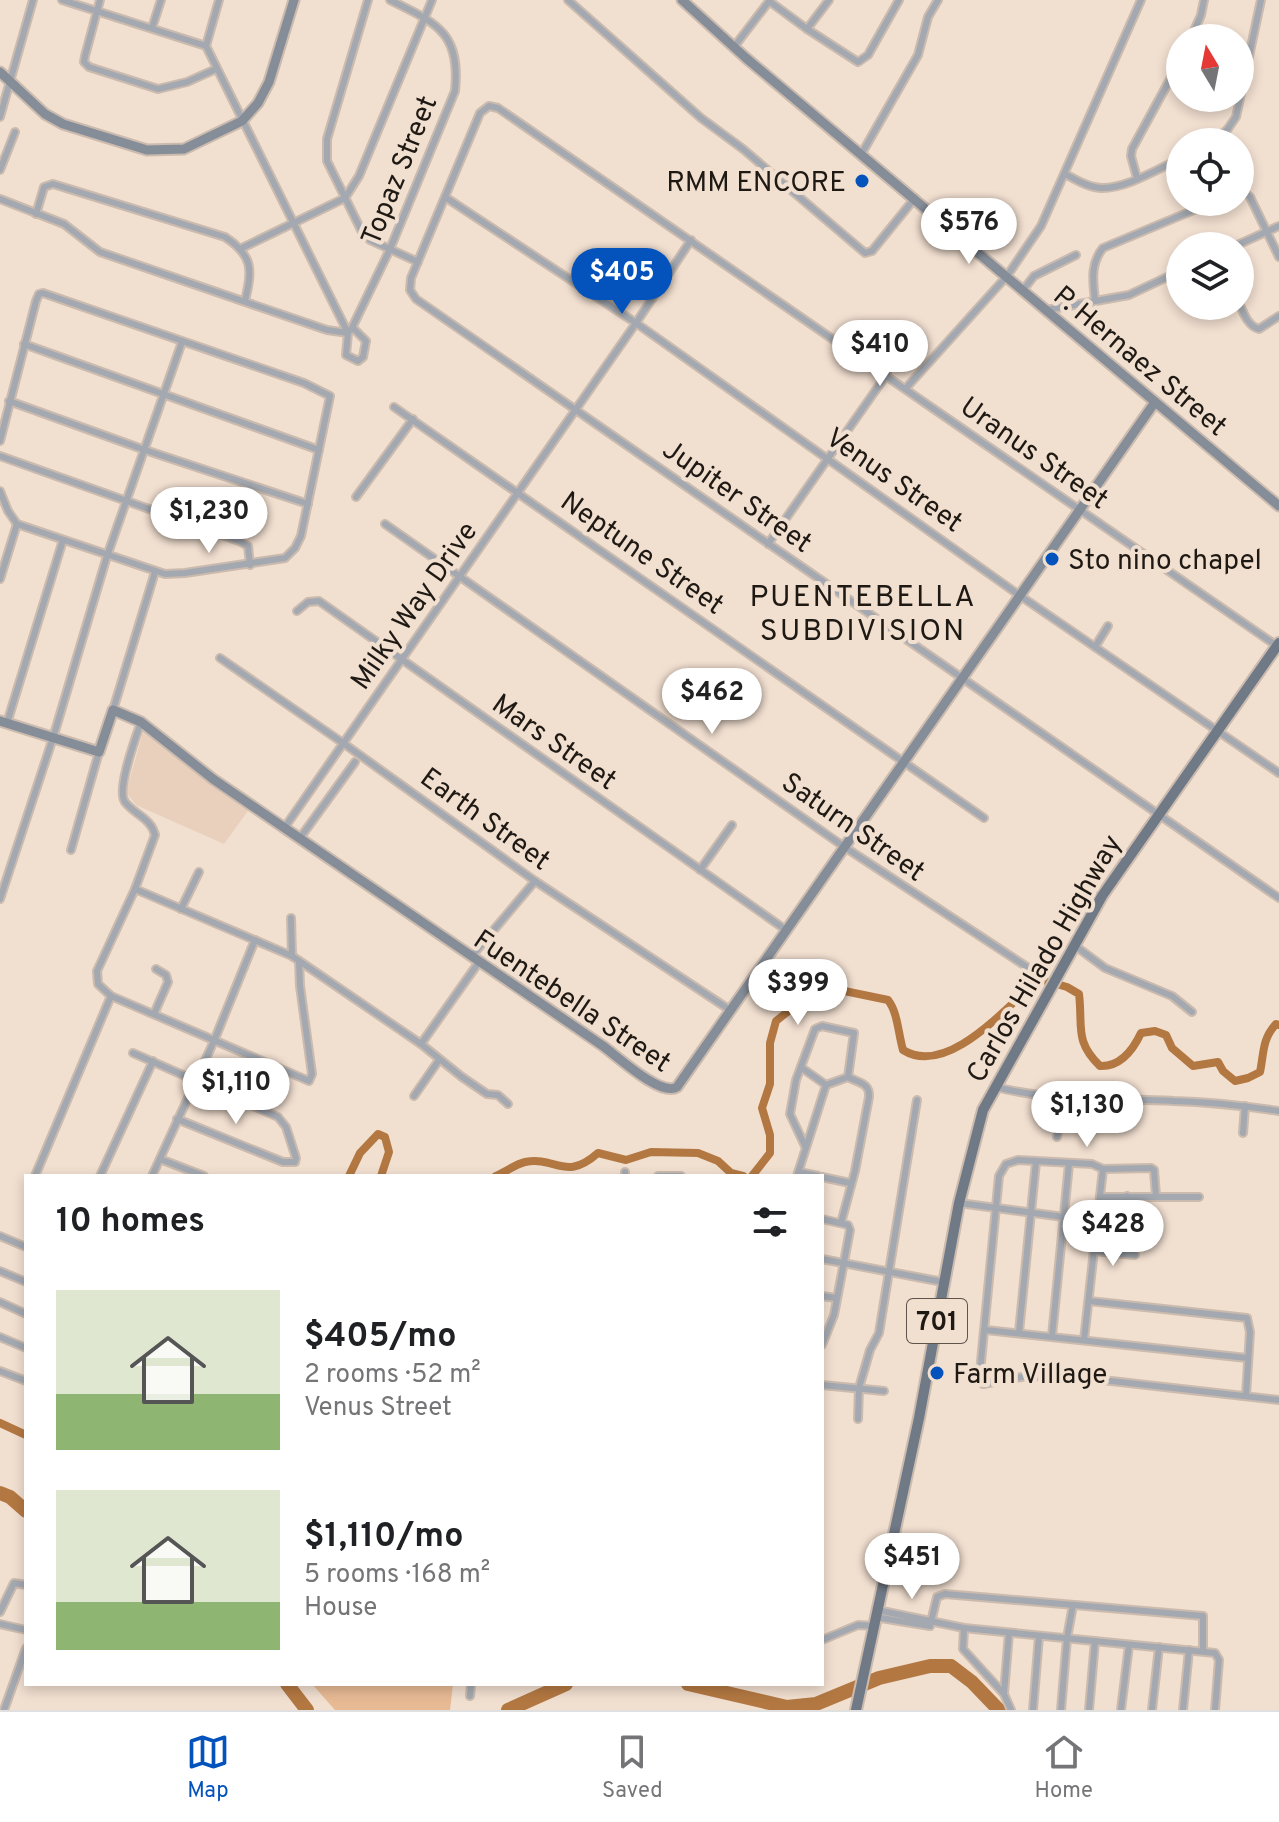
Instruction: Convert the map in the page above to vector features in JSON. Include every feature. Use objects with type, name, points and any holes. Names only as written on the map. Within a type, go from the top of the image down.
[{"type":"main road","name":"Carlos Hilado Highway","points":[[856,1710],[927,1382],[943,1282],[976,1130],[995,1086],[1107,888],[1278,645]]},
{"type":"street","points":[[0,117],[33,0]]},
{"type":"street","points":[[62,0],[206,46]]},
{"type":"street","points":[[100,0],[84,62],[89,67],[158,89],[187,82],[216,69]]},
{"type":"street","points":[[152,28],[161,0]]},
{"type":"street","points":[[219,0],[206,46],[294,224],[351,330],[366,341],[360,360],[355,361],[346,355],[351,330]]},
{"type":"street","points":[[0,72],[54,120],[147,150],[184,149],[242,121],[258,103],[269,82],[294,0]]},
{"type":"street","points":[[368,0],[326,149],[327,161],[362,232],[370,240],[418,262],[445,197]]},
{"type":"street","name":"Topaz Street","points":[[351,330],[390,249],[455,91],[456,74],[451,47],[442,29],[390,0]]},
{"type":"street","points":[[242,248],[345,198],[359,176],[432,0]]},
{"type":"street","points":[[568,0],[701,118],[743,149],[865,253],[872,251],[915,198]]},
{"type":"street","name":"P. Hernaez Street","points":[[682,0],[1279,506]]},
{"type":"street","points":[[734,47],[770,0],[858,62],[868,55],[899,0]]},
{"type":"street","points":[[807,29],[829,0]]},
{"type":"street","points":[[862,153],[918,55],[928,17],[938,0]]},
{"type":"street","points":[[906,388],[1007,276],[1041,226],[1141,0]]},
{"type":"street","points":[[1197,24],[1204,0]]},
{"type":"street","points":[[1226,128],[1236,117],[1261,0]]},
{"type":"street","points":[[1137,178],[1132,149],[1166,87]]},
{"type":"street","name":"Uranus Street","points":[[445,197],[480,113],[489,106],[498,108],[1278,645]]},
{"type":"street","points":[[0,170],[15,132]]},
{"type":"street","points":[[1065,174],[1087,185],[1104,188],[1166,165]]},
{"type":"street","points":[[36,214],[44,187],[53,184],[225,237],[242,248],[250,276],[245,301]]},
{"type":"street","name":"Venus Street","points":[[445,197],[636,323],[1019,595],[1279,773]]},
{"type":"street","points":[[0,199],[64,224],[100,252],[327,330],[351,330]]},
{"type":"street","points":[[1254,205],[1279,257]]},
{"type":"street","points":[[1095,301],[1092,277],[1094,259],[1103,248],[1180,216]]},
{"type":"street","points":[[1254,237],[1279,226]]},
{"type":"street","name":"Milky Way Drive","points":[[285,827],[691,240]]},
{"type":"street","points":[[1023,290],[1034,276],[1076,255]]},
{"type":"street","name":"Jupiter Street","points":[[418,262],[410,290],[416,299],[1279,898]]},
{"type":"street","points":[[1046,310],[1129,295],[1166,278]]},
{"type":"street","points":[[0,441],[37,297],[43,293],[327,393],[331,400],[301,536],[285,558],[175,574],[155,572],[13,522],[0,491]]},
{"type":"street","points":[[1247,320],[1259,329],[1279,316]]},
{"type":"street","points":[[0,899],[53,738],[107,556],[182,342]]},
{"type":"street","points":[[24,344],[319,450]]},
{"type":"street","points":[[768,544],[887,374]]},
{"type":"street","points":[[9,401],[308,504]]},
{"type":"street","name":"Fuentebella Street","points":[[113,710],[141,722],[204,772],[669,1091],[677,1087],[1155,402]]},
{"type":"street","name":"Neptune Street","points":[[394,407],[984,818]]},
{"type":"street","points":[[356,497],[413,419]]},
{"type":"street","points":[[0,456],[239,541],[248,546],[250,565]]},
{"type":"street","points":[[0,579],[17,524]]},
{"type":"street","name":"Saturn Street","points":[[385,524],[843,846],[1027,967]]},
{"type":"street","points":[[63,540],[3,722],[99,752]]},
{"type":"street","points":[[71,850],[155,572]]},
{"type":"street","name":"Mars Street","points":[[297,611],[308,602],[319,601],[786,930]]},
{"type":"street","points":[[1095,647],[1108,626]]},
{"type":"street","name":"Earth Street","points":[[220,658],[535,881],[730,1010]]},
{"type":"street","points":[[141,722],[122,792],[126,804],[149,822],[155,835],[135,889],[97,971],[98,984],[111,996],[309,1081],[312,1074],[299,961]]},
{"type":"street","points":[[300,838],[355,762]]},
{"type":"street","points":[[700,870],[732,825]]},
{"type":"street","points":[[181,909],[199,872]]},
{"type":"street","points":[[421,1044],[475,960],[535,881]]},
{"type":"street","points":[[135,889],[292,956],[421,1044],[484,1092],[498,1095],[508,1104]]},
{"type":"street","points":[[291,918],[292,956]]},
{"type":"street","points":[[153,1174],[214,1041],[255,940]]},
{"type":"street","points":[[1074,945],[1105,968],[1172,996],[1192,1012]]},
{"type":"street","points":[[154,1014],[168,982],[166,975],[156,969]]},
{"type":"street","points":[[36,1174],[111,996]]},
{"type":"street","points":[[805,1146],[790,1116],[796,1080],[815,1029],[822,1026],[852,1031],[855,1035],[848,1077]]},
{"type":"street","points":[[133,1053],[278,1117],[286,1127],[296,1153],[295,1162],[283,1162],[177,1119]]},
{"type":"street","points":[[414,1096],[439,1060]]},
{"type":"street","points":[[101,1174],[153,1061]]},
{"type":"street","points":[[802,1068],[826,1085]]},
{"type":"street","points":[[826,1085],[848,1077],[870,1090],[855,1171],[841,1223]]},
{"type":"street","points":[[798,1174],[826,1085]]},
{"type":"street","points":[[995,1086],[1064,1096],[1245,1106],[1279,1111]]},
{"type":"street","points":[[1057,1137],[1064,1096]]},
{"type":"street","points":[[858,1419],[859,1388],[870,1350],[879,1333],[917,1100]]},
{"type":"street","points":[[1243,1133],[1245,1106]]},
{"type":"street","points":[[160,1159],[199,1174]]},
{"type":"street","points":[[1156,1196],[1153,1169],[1103,1169],[1092,1164],[1018,1160],[1006,1164],[999,1176],[980,1372],[983,1384],[1027,1376],[1053,1376],[1279,1400]]},
{"type":"street","points":[[1019,1332],[1036,1162]]},
{"type":"street","points":[[1052,1336],[1069,1164]]},
{"type":"street","points":[[1084,1340],[1103,1169]]},
{"type":"street","points":[[824,1177],[850,1183]]},
{"type":"street","points":[[1123,1254],[1127,1196]]},
{"type":"street","points":[[1101,1197],[1199,1197]]},
{"type":"street","points":[[959,1203],[1064,1217]]},
{"type":"street","points":[[824,1219],[848,1225],[850,1230],[834,1315],[824,1340]]},
{"type":"street","points":[[0,1236],[24,1246]]},
{"type":"street","points":[[1095,1251],[1135,1255]]},
{"type":"street","points":[[824,1259],[943,1282]]},
{"type":"street","points":[[0,1271],[24,1281]]},
{"type":"street","points":[[824,1296],[836,1298]]},
{"type":"street","points":[[1089,1301],[1247,1318],[1250,1332],[1246,1395]]},
{"type":"street","points":[[0,1302],[24,1313]]},
{"type":"street","points":[[986,1330],[1247,1358]]},
{"type":"street","points":[[0,1337],[24,1347]]},
{"type":"street","points":[[0,1371],[24,1380]]},
{"type":"street","points":[[824,1385],[884,1391]]},
{"type":"street","points":[[0,1612],[14,1583],[24,1585]]},
{"type":"street","points":[[932,1623],[937,1597],[945,1594],[1203,1616],[1203,1651]]},
{"type":"street","points":[[1061,1710],[1073,1605]]},
{"type":"street","points":[[824,1639],[876,1618],[1215,1653],[1218,1658],[1215,1710]]},
{"type":"street","points":[[0,1624],[24,1630]]},
{"type":"street","points":[[964,1628],[963,1649],[1004,1694],[1011,1710]]},
{"type":"street","points":[[1004,1694],[1009,1633]]},
{"type":"street","points":[[1033,1710],[1039,1636]]},
{"type":"street","points":[[1089,1710],[1095,1641]]},
{"type":"street","points":[[1121,1710],[1129,1645]]},
{"type":"street","points":[[1152,1710],[1159,1647]]},
{"type":"street","points":[[1183,1710],[1189,1650]]},
{"type":"street","points":[[4,1710],[24,1654]]},
{"type":"street","points":[[470,1696],[471,1686]]},
{"type":"shaded area","points":[[143,732],[250,808],[224,844],[136,805],[126,792]]},
{"type":"shaded area","points":[[314,1686],[453,1686],[450,1710],[335,1710]]},
{"type":"waterway","points":[[754,1174],[770,1153],[770,1135],[762,1108],[770,1084],[770,1043],[776,1021],[791,1009],[802,993],[825,987],[888,1000],[896,1017],[903,1050],[920,1056],[939,1054],[958,1047],[994,1020],[1039,979],[1079,994],[1083,1041],[1100,1066],[1114,1064],[1130,1051],[1141,1033],[1155,1031],[1166,1035],[1172,1048],[1193,1066],[1218,1062],[1235,1081],[1260,1072],[1266,1041],[1271,1030],[1276,1024],[1279,1025]]},
{"type":"waterway","points":[[350,1174],[360,1153],[378,1134],[385,1137],[389,1152],[382,1174]]},
{"type":"waterway","points":[[500,1174],[525,1162],[569,1167],[577,1166],[598,1153],[626,1160],[651,1152],[698,1153],[718,1161],[735,1174]]},
{"type":"waterway","points":[[0,1423],[24,1434]]},
{"type":"waterway","points":[[0,1493],[24,1509]]},
{"type":"waterway","points":[[697,1686],[787,1707],[816,1704],[879,1678],[930,1666],[951,1666],[999,1710]]},
{"type":"waterway","points":[[289,1686],[307,1710]]},
{"type":"waterway","points":[[508,1710],[562,1686]]},
{"type":"place","name":"RMM ENCORE","points":[[862,181]]},
{"type":"place","name":"Sto nino chapel","points":[[1052,559]]},
{"type":"place","name":"Farm Village","points":[[937,1373]]},
{"type":"district","name":"PUENTEBELLA SUBDIVISION","points":[[863,613]]}]
